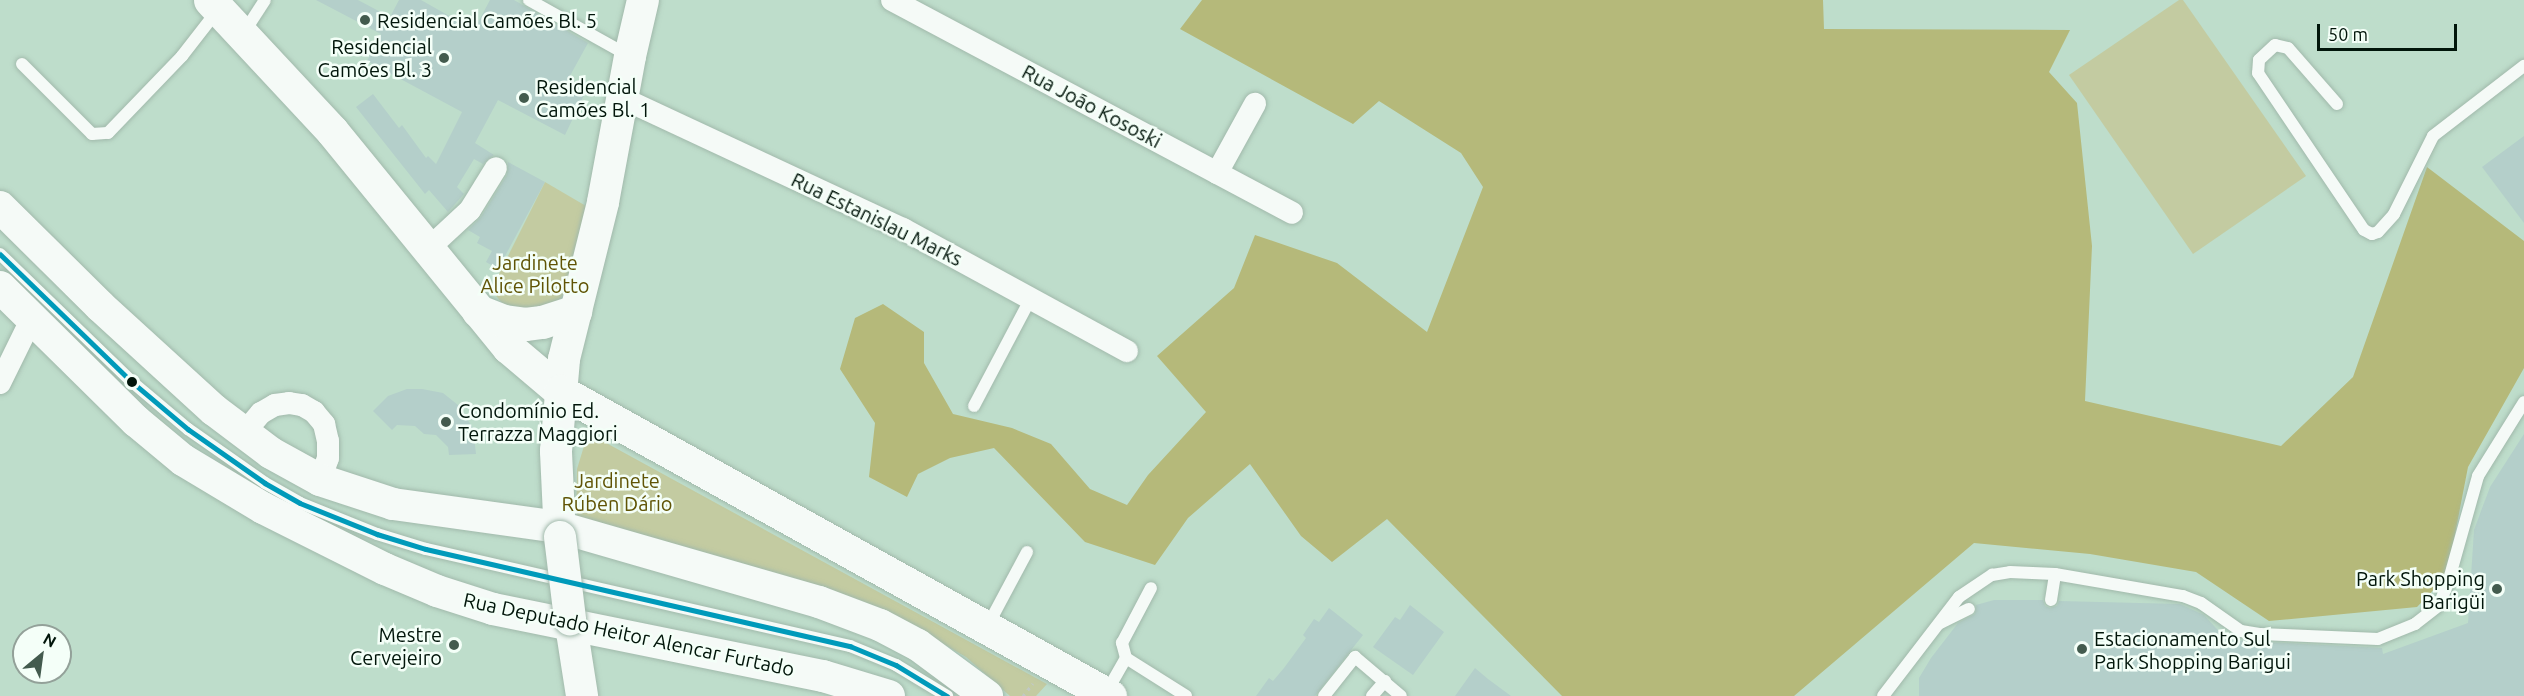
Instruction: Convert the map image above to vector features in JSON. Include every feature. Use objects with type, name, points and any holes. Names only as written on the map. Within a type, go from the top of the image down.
[{"type":"main road","points":[[218,3],[242,35],[332,131],[508,347],[560,391],[1048,662],[1099,695]]},
{"type":"main road","points":[[478,310],[504,321],[525,324],[542,322],[575,310]]},
{"type":"street","points":[[582,696],[559,532],[556,451],[560,391],[575,310],[603,202],[630,56],[643,0]]},
{"type":"street","name":"Rua João Kososki","points":[[892,0],[1292,213]]},
{"type":"street","name":"Rua Estanislau Marks","points":[[622,98],[903,229],[1127,351]]},
{"type":"street","points":[[1217,173],[1255,104]]},
{"type":"street","points":[[428,249],[471,210],[496,168]]},
{"type":"street","points":[[0,207],[137,341],[244,433],[272,453],[320,480],[393,504],[559,532],[845,611],[918,645],[987,696]]},
{"type":"street","name":"Rua Deputado Heitor Alencar Furtado","points":[[0,287],[159,441],[183,460],[262,508],[385,569],[437,591],[493,609],[570,622],[823,676],[889,696]]},
{"type":"street","points":[[0,383],[32,318]]},
{"type":"street","points":[[244,433],[261,413],[275,405],[289,403],[302,405],[314,412],[324,424],[328,441],[328,458],[320,480]]},
{"type":"lane","points":[[242,35],[265,0]]},
{"type":"lane","points":[[530,0],[630,56]]},
{"type":"lane","points":[[22,64],[92,134],[108,133],[182,56],[218,3]]},
{"type":"lane","points":[[2337,104],[2288,48],[2275,45],[2259,60],[2258,73],[2364,230],[2372,234],[2378,232],[2394,214],[2433,136],[2524,66]]},
{"type":"lane","points":[[0,254],[131,381],[188,429],[248,473],[300,503],[377,534],[426,549],[850,646],[896,665],[948,696]]},
{"type":"lane","points":[[974,406],[1030,298]]},
{"type":"lane","points":[[1883,696],[1959,597],[1992,574],[2010,572],[2055,574],[2183,596],[2201,603],[2241,631],[2285,636],[2378,639],[2415,624],[2439,605],[2448,583],[2478,476],[2524,402]]},
{"type":"lane","points":[[986,628],[1027,552]]},
{"type":"lane","points":[[2050,600],[2055,574]]},
{"type":"lane","points":[[1151,588],[1122,643],[1126,658],[1186,696]]},
{"type":"lane","points":[[1936,625],[1969,609]]},
{"type":"lane","points":[[1324,696],[1355,657],[1401,696]]},
{"type":"lane","points":[[1099,695],[1126,658]]},
{"type":"lane","points":[[1372,696],[1385,681]]},
{"type":"green space","points":[[1202,0],[1823,0],[1824,29],[2070,30],[2049,72],[2077,103],[2092,246],[2085,401],[2281,446],[2353,377],[2427,167],[2524,241],[2524,368],[2468,467],[2447,576],[2417,607],[2269,621],[2196,572],[2090,554],[1974,543],[1794,696],[1562,696],[1387,519],[1332,562],[1301,536],[1250,464],[1188,518],[1155,565],[1085,542],[994,448],[950,458],[918,474],[907,497],[869,477],[875,423],[840,369],[855,318],[883,304],[924,332],[924,363],[953,414],[1012,428],[1051,444],[1090,489],[1127,505],[1148,475],[1206,412],[1157,356],[1234,288],[1255,235],[1337,263],[1427,332],[1483,187],[1461,153],[1379,101],[1353,124],[1180,29]]},
{"type":"green space","points":[[2179,0],[2183,0],[2306,176],[2193,254],[2069,75]]},
{"type":"green space","name":"Jardinete Alice Pilotto","points":[[545,182],[586,206],[568,284],[561,298],[551,307],[540,311],[503,304],[491,290]]},
{"type":"green space","name":"Jardinete Rúben Dário","points":[[588,433],[1047,684],[1036,696],[1010,696],[966,657],[926,634],[576,519],[577,469]]},
{"type":"building","points":[[316,0],[358,0],[390,17],[399,0],[421,0],[474,30],[490,0],[514,0],[588,43],[566,83],[585,93],[565,135],[498,100],[475,143],[494,155],[483,164],[474,159],[457,187],[464,194],[448,212],[429,190],[425,194],[356,107],[373,94],[399,128],[402,125],[426,158],[428,156],[436,164],[462,112],[367,61],[381,34]]},
{"type":"building","points":[[2524,136],[2524,223],[2482,167]]},
{"type":"building","points":[[508,162],[545,182],[498,269],[486,262],[492,251],[477,243],[480,237],[468,230],[481,217],[507,175]]},
{"type":"building","name":"Condomínio Ed. Terrazza Maggiori","points":[[407,389],[443,393],[458,405],[473,428],[476,454],[449,455],[448,447],[436,435],[424,434],[415,426],[397,425],[392,430],[373,411],[388,396]]},
{"type":"building","name":"Park Shopping Barigüi","points":[[2524,434],[2524,696],[1919,696],[1919,678],[1958,623],[1975,614],[1976,605],[1994,600],[2043,600],[2045,606],[2050,608],[2057,606],[2059,601],[2180,604],[2204,615],[2227,640],[2382,648],[2383,654],[2468,623],[2474,530],[2490,487]]},
{"type":"building","points":[[1410,605],[1444,632],[1413,675],[1373,647],[1395,617],[1400,620]]},
{"type":"building","points":[[1329,608],[1363,635],[1315,696],[1256,696],[1269,678],[1273,681],[1284,668],[1306,638],[1303,635],[1314,619],[1319,622]]},
{"type":"building","points":[[1475,668],[1488,679],[1511,696],[1455,696]]},
{"type":"transit line","points":[[0,254],[131,381],[188,429],[265,483],[300,503],[377,534],[426,549],[850,646],[896,665],[947,696]]},
{"type":"place","name":"Residencial Camões Bl. 5","points":[[365,20]]},
{"type":"place","name":"Residencial Camões Bl. 3","points":[[444,58]]},
{"type":"place","name":"Residencial Camões Bl. 1","points":[[524,98]]},
{"type":"place","name":"Condomínio Ed. Terrazza Maggiori","points":[[446,422]]},
{"type":"place","name":"Park Shopping Barigüi","points":[[2497,589]]},
{"type":"place","name":"Mestre Cervejeiro","points":[[454,645]]},
{"type":"place","name":"Estacionamento Sul Park Shopping Barigui","points":[[2082,649]]}]
